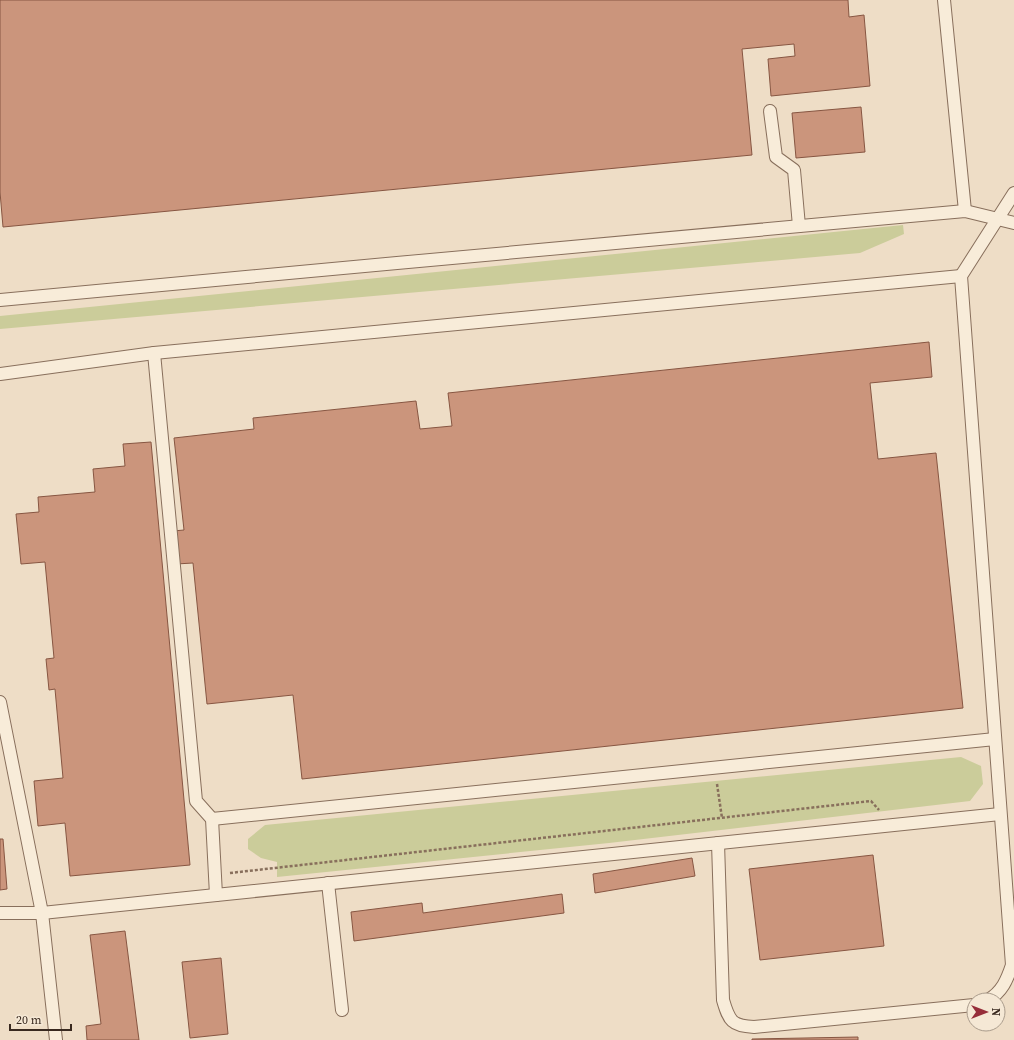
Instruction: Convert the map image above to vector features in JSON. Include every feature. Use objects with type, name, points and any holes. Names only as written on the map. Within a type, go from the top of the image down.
[{"type":"lane","points":[[944,0],[964,211]]},
{"type":"lane","points":[[770,111],[776,156],[794,170],[799,226]]},
{"type":"lane","points":[[998,992],[1005,984],[1012,965],[962,276],[1014,193]]},
{"type":"lane","points":[[0,300],[964,211],[1014,223]]},
{"type":"lane","points":[[0,374],[154,353],[962,276]]},
{"type":"lane","points":[[154,353],[196,801],[212,819],[216,895]]},
{"type":"lane","points":[[0,702],[42,913],[56,1040]]},
{"type":"lane","points":[[212,819],[995,739]]},
{"type":"lane","points":[[0,913],[42,913],[1000,814]]},
{"type":"lane","points":[[718,843],[723,1000],[727,1016],[739,1026],[754,1027],[966,1006]]},
{"type":"lane","points":[[328,884],[342,1010]]},
{"type":"path","points":[[715,767],[722,818]]},
{"type":"path","points":[[215,874],[871,801],[894,825]]},
{"type":"green space","points":[[903,225],[904,234],[860,253],[0,329],[0,316]]},
{"type":"green space","points":[[961,757],[981,766],[983,784],[970,801],[609,843],[277,877],[277,862],[261,858],[248,849],[248,839],[265,825]]},
{"type":"building","points":[[0,0],[848,0],[849,17],[864,15],[870,86],[771,96],[768,59],[795,56],[794,44],[742,49],[752,155],[3,227],[0,192]]},
{"type":"building","points":[[861,107],[865,152],[796,158],[792,113]]},
{"type":"building","points":[[929,342],[932,377],[870,383],[878,459],[936,453],[963,708],[302,779],[293,695],[207,704],[193,563],[176,564],[173,531],[184,530],[174,438],[254,429],[253,418],[416,401],[420,429],[452,426],[448,393]]},
{"type":"building","points":[[151,442],[190,865],[70,876],[65,823],[38,826],[34,781],[63,778],[55,689],[49,690],[46,659],[54,658],[45,562],[21,564],[16,514],[39,512],[38,497],[95,492],[93,469],[125,466],[123,444]]},
{"type":"building","points":[[0,839],[3,839],[7,889],[0,890]]},
{"type":"building","points":[[873,855],[884,946],[760,960],[749,869]]},
{"type":"building","points":[[692,858],[695,876],[595,893],[593,874]]},
{"type":"building","points":[[562,894],[564,913],[354,941],[351,912],[422,903],[423,913]]},
{"type":"building","points":[[125,931],[139,1040],[87,1040],[86,1026],[101,1024],[90,935]]},
{"type":"building","points":[[221,958],[228,1034],[190,1038],[182,962]]},
{"type":"building","points":[[858,1037],[858,1040],[752,1040],[752,1039]]}]
